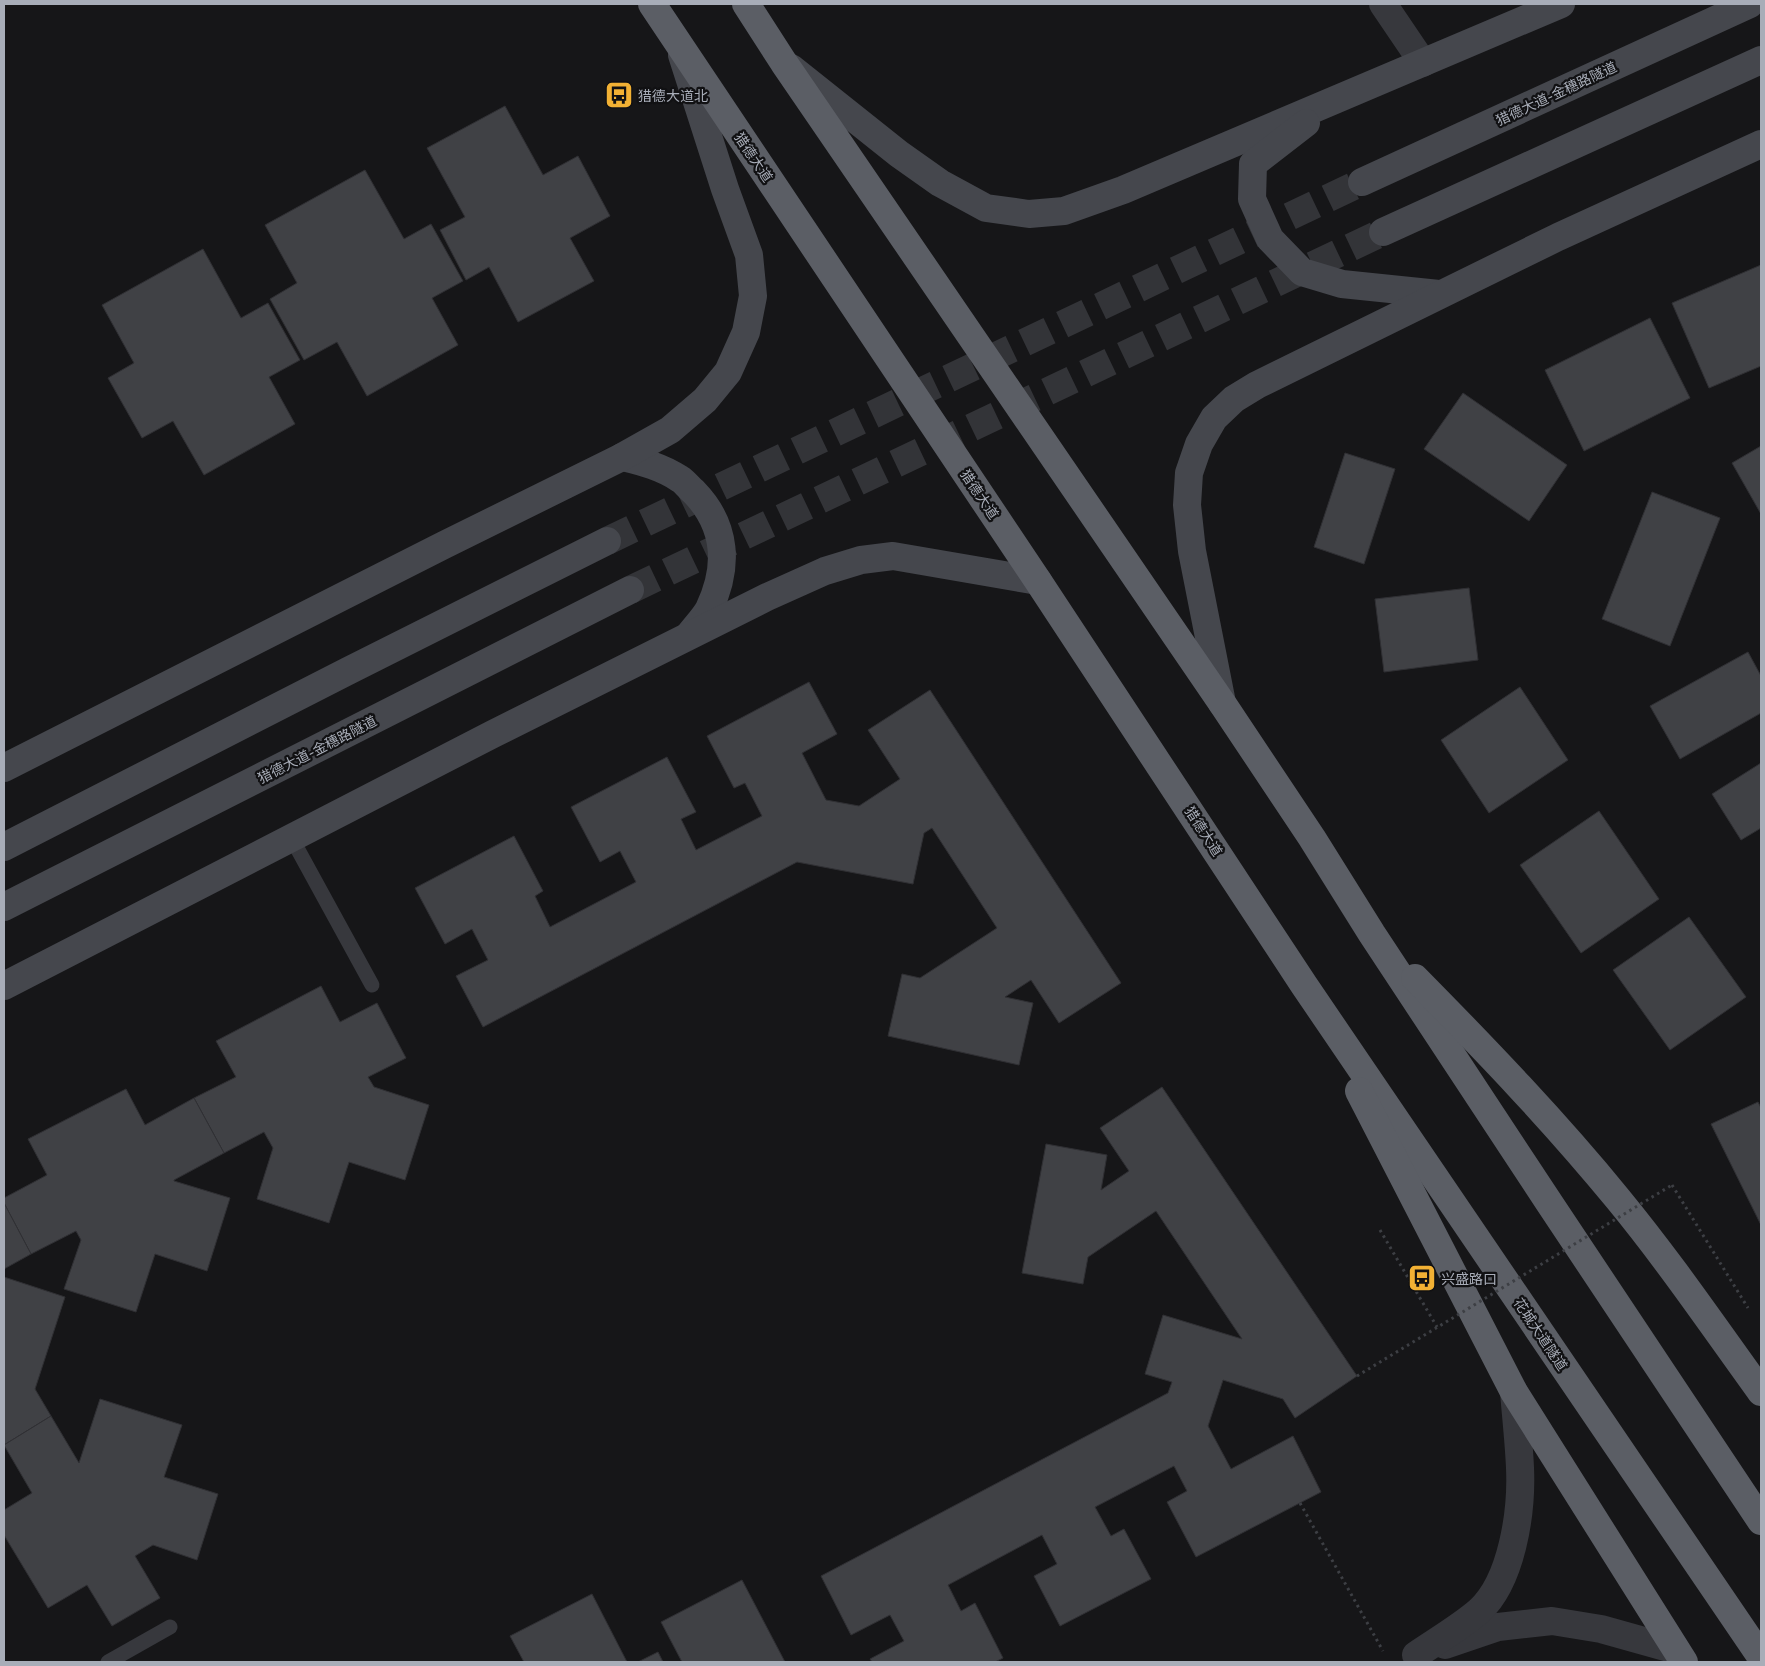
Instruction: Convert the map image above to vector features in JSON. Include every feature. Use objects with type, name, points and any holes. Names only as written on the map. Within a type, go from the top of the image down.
[{"type":"highway","points":[[642,4],[680,46]]},
{"type":"highway","name":"猎德大道","points":[[652,4],[1038,581],[1304,985]]},
{"type":"highway","points":[[746,4],[784,63],[1222,703],[1555,1212],[1761,1521]]},
{"type":"highway","points":[[1372,934],[1488,1052],[1582,1156],[1656,1247],[1761,1392]]},
{"type":"highway","points":[[1304,985],[1514,1392],[1680,1656]]},
{"type":"highway","name":"花城大道隧道","points":[[1304,985],[1761,1657]]},
{"type":"main road","points":[[784,63],[899,154],[940,183],[986,208],[1029,214],[1064,211],[1122,190],[1561,4]]},
{"type":"main road","name":"猎德大道-金穗路隧道","points":[[1362,182],[1750,4]]},
{"type":"main road","points":[[4,768],[622,457],[670,430],[705,400],[728,372],[746,332],[753,296],[749,255],[725,189],[680,46]]},
{"type":"main road","points":[[1383,232],[1761,60]]},
{"type":"main road","points":[[1335,100],[1253,164],[1252,199],[1270,240],[1302,272],[1342,284],[1439,294]]},
{"type":"main road","points":[[1222,703],[1192,551],[1187,505],[1189,473],[1198,444],[1214,418],[1234,399],[1257,385],[1558,237],[1761,144]]},
{"type":"main road","points":[[622,457],[650,463],[681,480],[706,505],[718,528],[723,560],[718,585],[708,611],[688,637]]},
{"type":"main road","points":[[4,847],[607,541]]},
{"type":"main road","points":[[4,986],[291,837],[767,597],[825,571],[861,560],[893,556],[1038,581]]},
{"type":"main road","name":"猎德大道-金穗路隧道","points":[[4,907],[630,590]]},
{"type":"street","points":[[1383,4],[1423,63]]},
{"type":"street","points":[[1401,1657],[1479,1611],[1500,1584],[1511,1553],[1517,1514],[1520,1469],[1514,1392]]},
{"type":"street","points":[[1401,1657],[1498,1627],[1552,1620],[1600,1629],[1680,1656]]},
{"type":"lane","points":[[291,837],[372,985]]},
{"type":"lane","points":[[108,1662],[170,1627]]},
{"type":"path","points":[[1357,1376],[1672,1185],[1748,1308]]},
{"type":"path","points":[[1380,1230],[1437,1327]]},
{"type":"path","points":[[1300,1503],[1401,1657]]},
{"type":"building","points":[[505,106],[543,175],[578,156],[610,216],[570,238],[594,281],[518,322],[489,267],[466,280],[440,230],[465,217],[427,148]]},
{"type":"building","points":[[365,170],[404,239],[431,224],[463,281],[432,298],[458,345],[367,396],[337,342],[304,360],[270,299],[297,283],[265,225]]},
{"type":"building","points":[[203,249],[241,318],[268,303],[300,360],[269,377],[295,424],[204,475],[173,421],[142,438],[108,378],[134,363],[102,305]]},
{"type":"building","points":[[1761,265],[1761,366],[1709,388],[1672,303]]},
{"type":"building","points":[[1650,318],[1690,398],[1584,451],[1545,370]]},
{"type":"building","points":[[1463,393],[1567,465],[1529,521],[1424,449]]},
{"type":"building","points":[[1761,446],[1761,514],[1732,463]]},
{"type":"building","points":[[1345,453],[1395,469],[1364,564],[1314,547]]},
{"type":"building","points":[[1652,492],[1720,518],[1670,646],[1602,619]]},
{"type":"building","points":[[1469,588],[1478,660],[1384,672],[1375,599]]},
{"type":"building","points":[[1748,652],[1761,676],[1761,713],[1680,759],[1650,706]]},
{"type":"building","points":[[809,682],[837,734],[802,753],[826,800],[859,806],[900,779],[868,730],[930,690],[1121,983],[1059,1023],[1031,980],[1005,997],[1033,1003],[1019,1065],[888,1036],[902,974],[920,978],[997,928],[932,828],[924,833],[913,884],[797,862],[483,1027],[456,976],[488,960],[472,929],[445,944],[415,888],[514,836],[543,891],[535,896],[550,927],[636,882],[620,851],[600,862],[571,807],[667,757],[696,812],[681,819],[696,850],[762,816],[745,783],[734,788],[707,736]]},
{"type":"building","points":[[1520,687],[1568,760],[1489,813],[1441,740]]},
{"type":"building","points":[[1761,763],[1761,828],[1741,840],[1712,794]]},
{"type":"building","points":[[1599,811],[1659,899],[1581,953],[1520,865]]},
{"type":"building","points":[[1689,917],[1746,997],[1670,1050],[1613,970]]},
{"type":"building","points":[[321,986],[340,1022],[377,1003],[406,1058],[368,1077],[374,1087],[429,1105],[405,1180],[349,1162],[329,1223],[257,1199],[273,1148],[264,1132],[224,1153],[194,1098],[236,1077],[216,1041]]},
{"type":"building","points":[[1162,1087],[1357,1376],[1295,1418],[1283,1399],[1223,1380],[1208,1426],[1231,1469],[1293,1436],[1321,1492],[1196,1557],[1167,1502],[1187,1491],[1174,1466],[1095,1507],[1111,1536],[1124,1529],[1151,1579],[1060,1626],[1034,1576],[1057,1564],[1042,1535],[948,1585],[961,1611],[975,1603],[1003,1658],[995,1662],[872,1662],[870,1659],[904,1641],[890,1615],[851,1635],[821,1576],[1168,1393],[1172,1382],[1145,1374],[1163,1315],[1242,1339],[1156,1211],[1088,1257],[1083,1284],[1022,1273],[1046,1144],[1107,1155],[1101,1190],[1129,1171],[1100,1128]]},
{"type":"building","points":[[126,1089],[145,1125],[194,1098],[224,1153],[174,1181],[230,1198],[207,1271],[155,1254],[136,1312],[64,1289],[81,1240],[76,1231],[31,1254],[4,1203],[4,1198],[47,1175],[28,1139]]},
{"type":"building","points":[[1758,1102],[1761,1108],[1761,1225],[1711,1124]]},
{"type":"building","points":[[4,1203],[31,1254],[4,1269]]},
{"type":"building","points":[[4,1277],[65,1297],[35,1389],[51,1416],[4,1445]]},
{"type":"building","points":[[100,1399],[182,1425],[164,1477],[218,1494],[197,1560],[153,1545],[135,1556],[160,1598],[112,1626],[87,1585],[48,1608],[4,1535],[4,1510],[32,1493],[4,1445],[51,1416],[79,1463]]},
{"type":"building","points":[[742,1580],[785,1662],[682,1662],[661,1622]]},
{"type":"building","points":[[592,1594],[627,1662],[524,1662],[510,1636]]},
{"type":"building","points":[[658,1652],[663,1662],[638,1662]]},
{"type":"tunnel","points":[[607,541],[1362,182]]},
{"type":"tunnel","points":[[630,590],[1383,232]]},
{"type":"place","name":"猎德大道北","points":[[619,95]]},
{"type":"place","name":"兴盛路口","points":[[1422,1278]]}]
